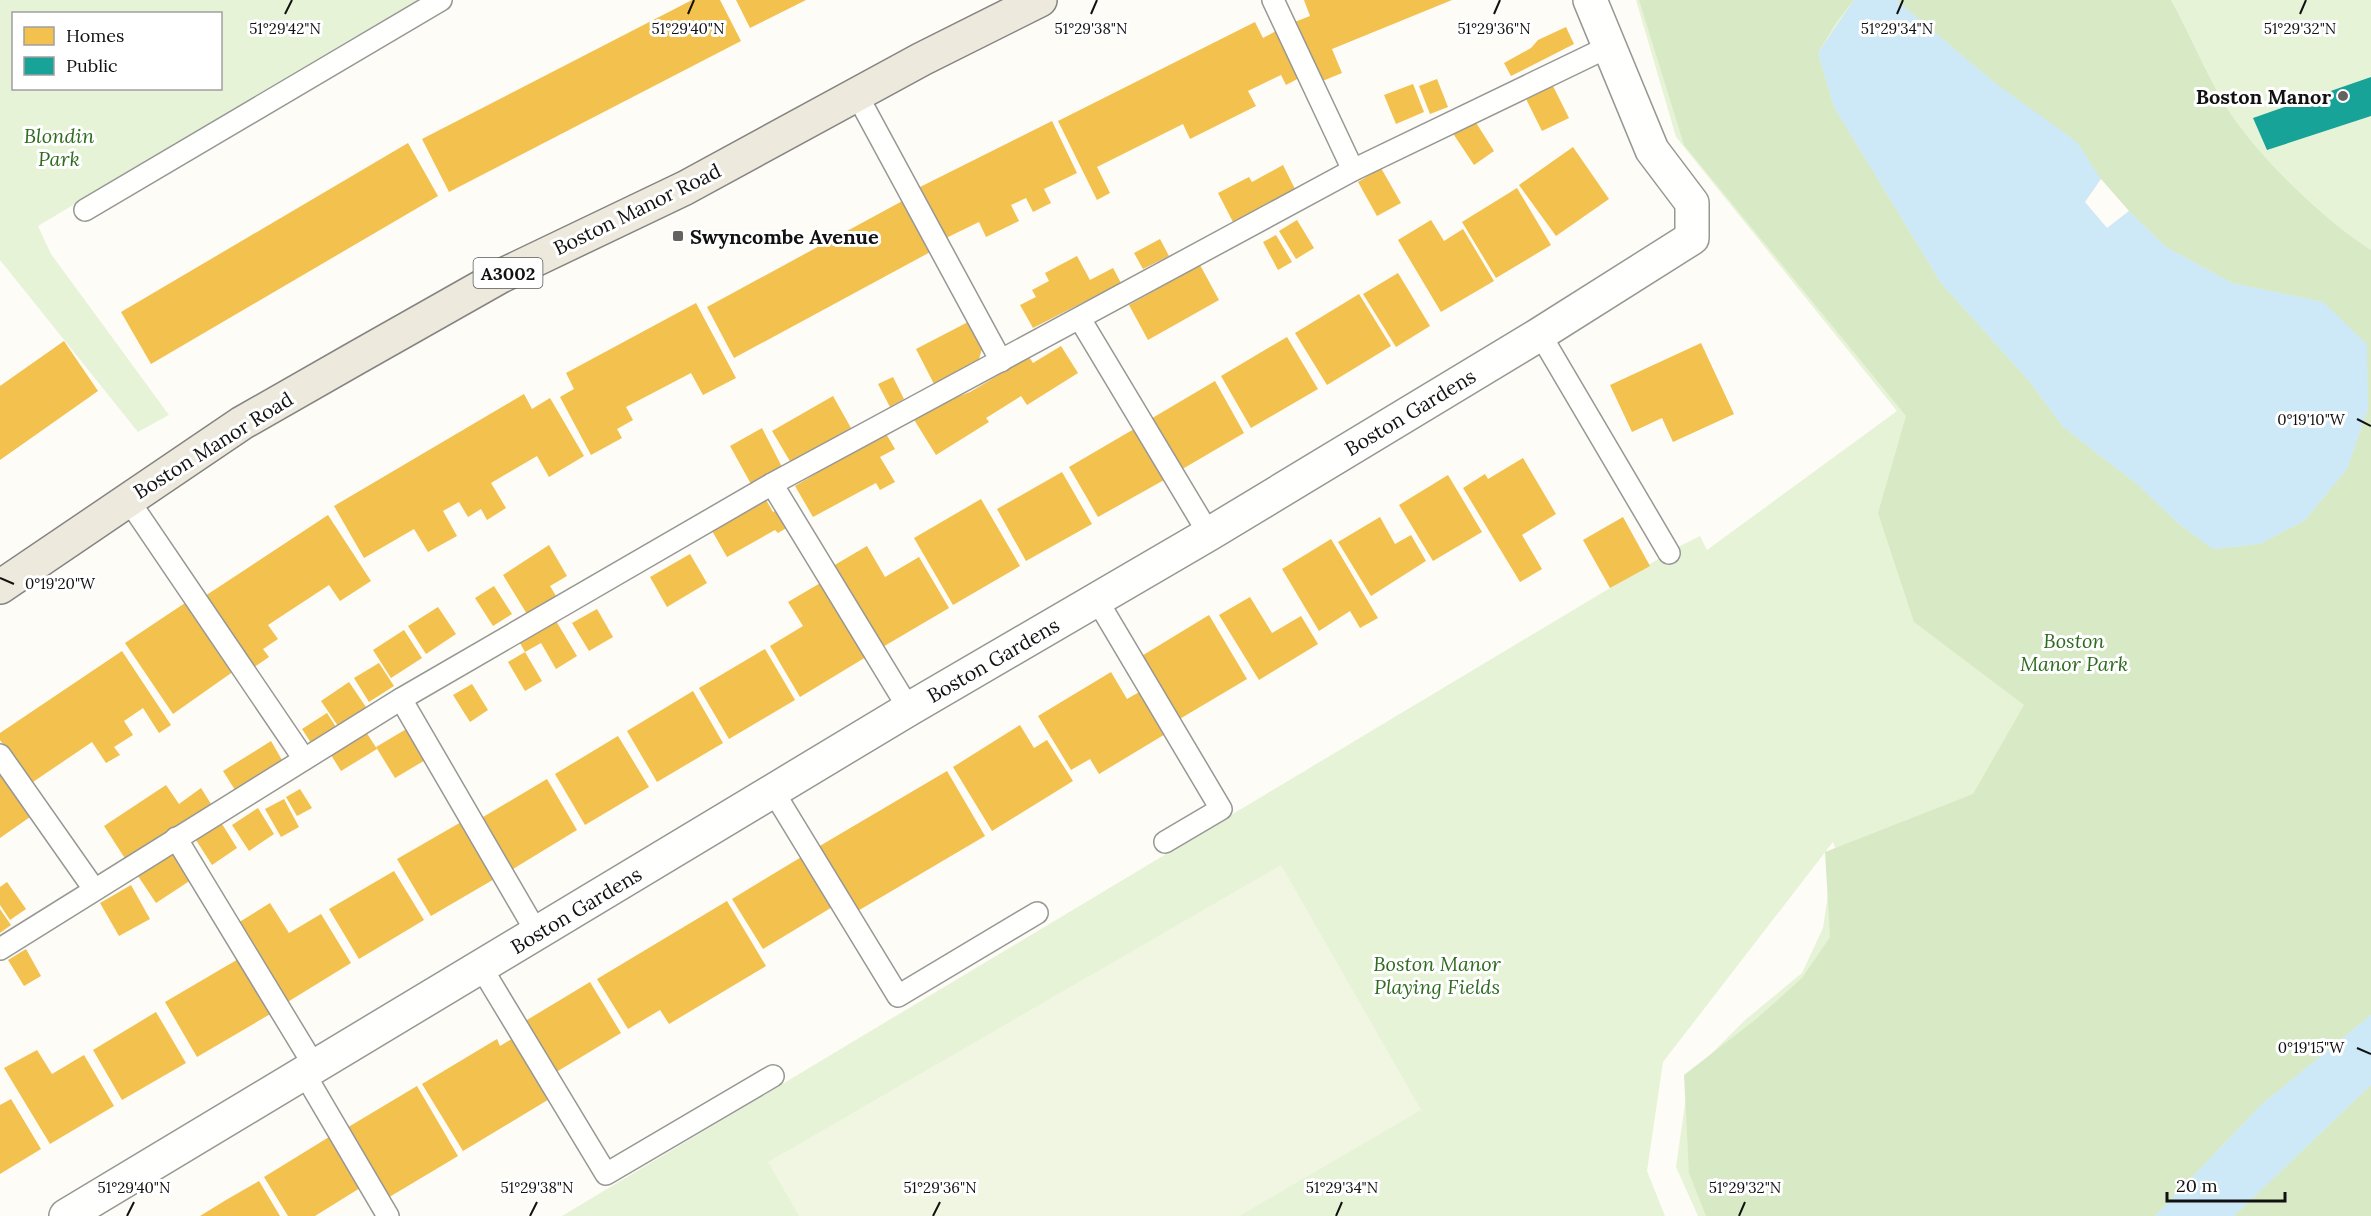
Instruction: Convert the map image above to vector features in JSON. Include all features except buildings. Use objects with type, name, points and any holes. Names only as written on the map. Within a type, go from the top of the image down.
[{"type":"main road","name":"Boston Manor Road","points":[[0,587],[127,498],[242,423],[501,276],[685,188],[1040,0]]},
{"type":"street","name":"Boston Gardens","points":[[66,1216],[909,709],[1209,534],[1540,334],[1692,238],[1692,202],[1653,150],[1590,0]]},
{"type":"lane","points":[[85,210],[441,0]]},
{"type":"lane","points":[[1273,0],[1353,170]]},
{"type":"lane","points":[[0,949],[401,699],[772,484],[1353,170],[1608,47]]},
{"type":"lane","points":[[857,95],[1001,361]]},
{"type":"lane","points":[[1080,319],[1209,534]]},
{"type":"lane","points":[[1540,334],[1669,554]]},
{"type":"lane","points":[[772,484],[909,709]]},
{"type":"lane","points":[[127,498],[304,759]]},
{"type":"lane","points":[[1097,600],[1221,809],[1165,842]]},
{"type":"lane","points":[[401,699],[537,933]]},
{"type":"lane","points":[[0,755],[94,889]]},
{"type":"lane","points":[[773,791],[898,996],[1037,913]]},
{"type":"lane","points":[[176,838],[310,1070],[388,1216]]},
{"type":"lane","points":[[481,967],[606,1174],[773,1076]]},
{"type":"green space","name":"Blondin Park","points":[[0,0],[424,0],[344,43],[38,226],[51,254],[169,415],[138,432],[0,260]]},
{"type":"green space","name":"Boston Manor Park","points":[[1636,0],[2371,0],[2371,1216],[1698,1216],[1676,1167],[1689,1076],[1745,1020],[1802,973],[1823,928],[1835,847],[1833,842],[1663,1062],[1647,1171],[1665,1216],[562,1216],[1680,546],[1700,536],[1707,550],[1897,411],[1676,137]]},
{"type":"green space","name":"Boston Manor Park","points":[[1639,0],[1854,0],[1836,23],[1818,53],[1834,107],[1941,283],[2030,382],[2063,427],[2137,484],[2179,524],[2213,549],[2260,544],[2305,520],[2347,469],[2368,409],[2323,302],[2232,283],[2166,247],[1995,83],[1896,0],[2171,0],[2223,102],[2252,142],[2311,203],[2371,250],[2371,1015],[2261,1105],[2155,1216],[1706,1216],[1689,1173],[1684,1075],[1755,1020],[1802,978],[1830,937],[1825,852],[1973,794],[2024,705],[1914,622],[1878,513],[1906,416],[1684,145]]},
{"type":"green space","points":[[1281,865],[1421,1110],[1239,1216],[799,1216],[768,1162]]},
{"type":"green space","points":[[2371,1085],[2371,1216],[2234,1216]]},
{"type":"water","points":[[1854,0],[1896,0],[1995,83],[2077,142],[2109,192],[2166,247],[2232,283],[2323,302],[2367,344],[2368,409],[2347,469],[2305,520],[2260,544],[2213,549],[2179,524],[2137,484],[2063,427],[2030,382],[1941,283],[1834,107],[1818,53]]},
{"type":"water","points":[[2371,1015],[2371,1085],[2234,1216],[2155,1216],[2261,1105]]},
{"type":"pier","points":[[2101,179],[2129,211],[2107,228],[2085,202]]},
{"type":"place","name":"Boston Manor","points":[[2343,96]]},
{"type":"place","name":"Swyncombe Avenue","points":[[678,236]]},
{"type":"park label","name":"Boston Manor Playing Fields","points":[[1437,974]]}]
